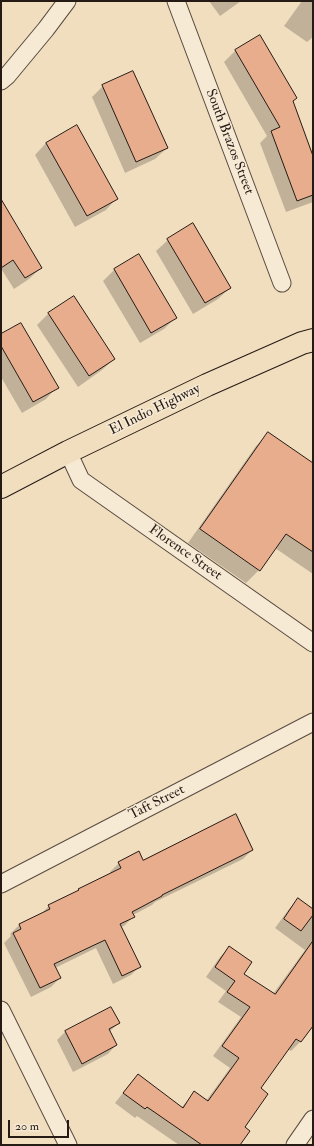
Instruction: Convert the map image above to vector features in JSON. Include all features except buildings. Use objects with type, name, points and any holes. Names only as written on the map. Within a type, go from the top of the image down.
[{"type":"main road","name":"El Indio Highway","points":[[1,487],[68,452],[207,385],[302,343],[313,340]]},
{"type":"street","points":[[1,81],[7,76],[46,29],[67,1]]},
{"type":"street","name":"South Brazos Street","points":[[176,1],[282,283]]},
{"type":"street","name":"Florence Street","points":[[68,452],[81,480],[313,643]]},
{"type":"street","name":"Taft Street","points":[[1,884],[313,722]]},
{"type":"street","points":[[1,1010],[68,1145]]},
{"type":"street","points":[[295,1145],[313,1119]]}]
